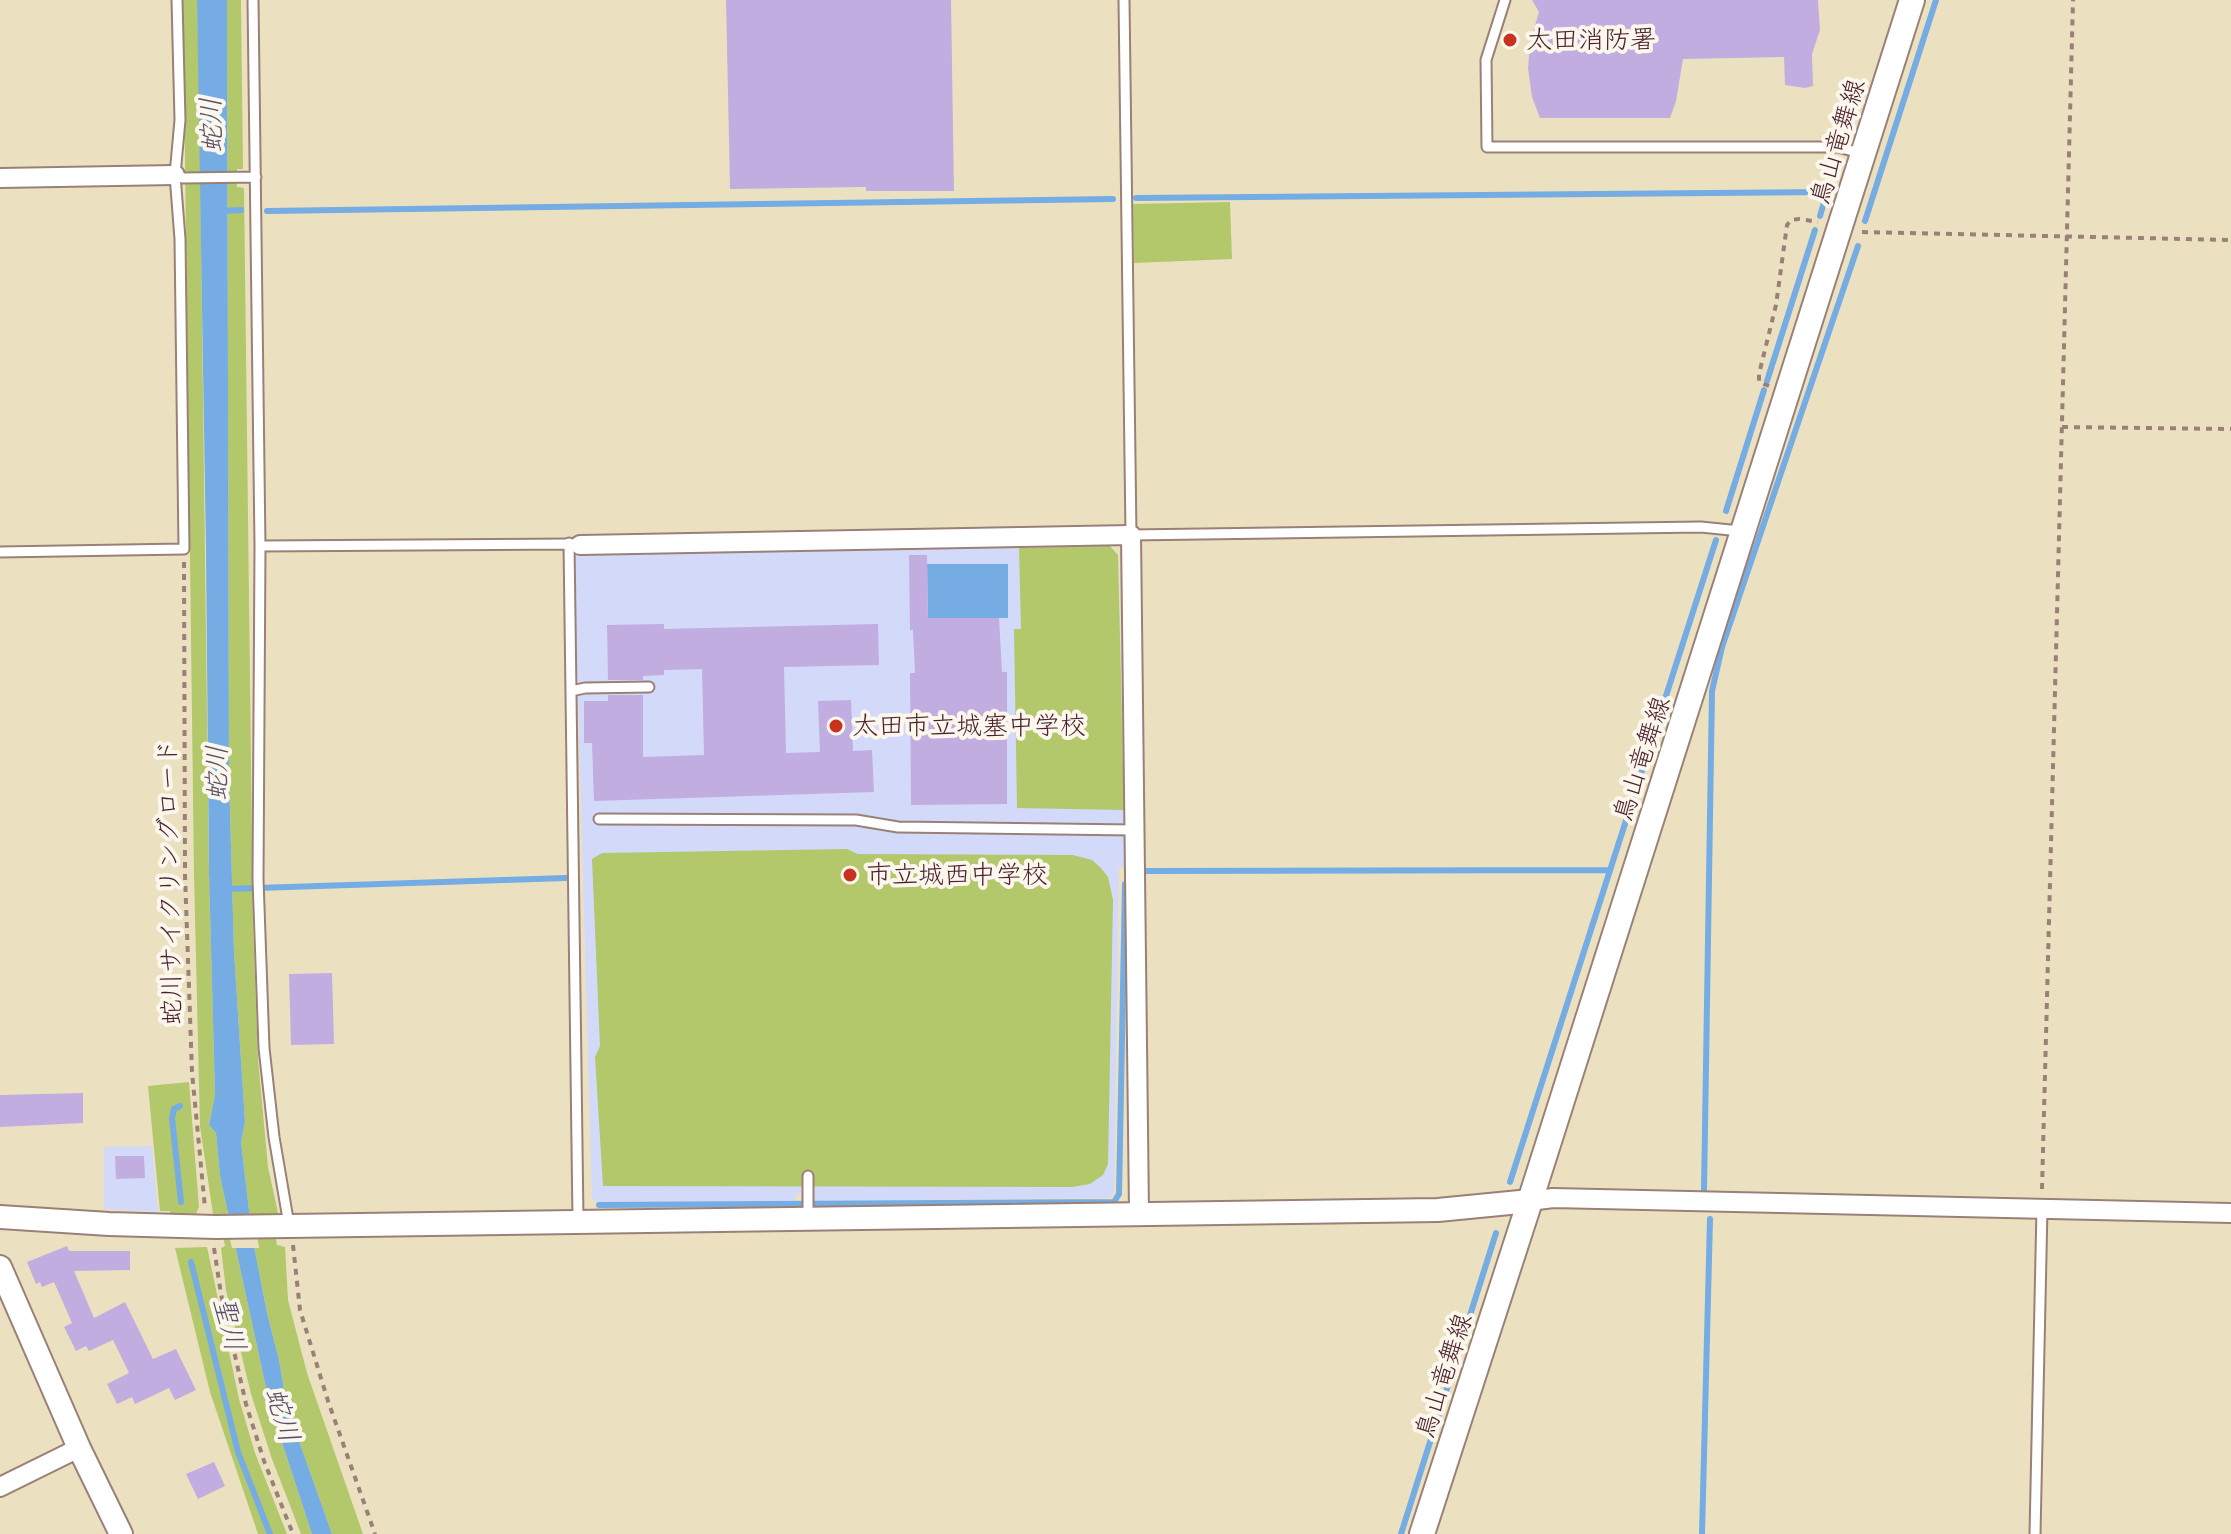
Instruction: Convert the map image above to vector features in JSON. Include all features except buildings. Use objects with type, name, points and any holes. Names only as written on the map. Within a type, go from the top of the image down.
[{"type":"main road","name":"鳥山竜舞線","points":[[1422,1534],[1912,0]]},
{"type":"street","points":[[0,178],[179,176]]},
{"type":"street","points":[[574,544],[1131,535],[1139,1213]]},
{"type":"street","points":[[0,1217],[212,1227],[808,1214],[1438,1210],[1553,1198],[2231,1213]]},
{"type":"street","points":[[0,1267],[79,1448],[121,1534]]},
{"type":"street","points":[[0,1487],[79,1448]]},
{"type":"lane","points":[[0,552],[184,549],[177,0]]},
{"type":"lane","points":[[253,0],[252,177],[260,546],[258,879],[264,1048],[285,1226]]},
{"type":"lane","points":[[1124,0],[1131,535],[1701,527],[1744,532]]},
{"type":"lane","points":[[1505,0],[1486,60],[1487,147],[1838,147],[1864,154]]},
{"type":"lane","points":[[179,176],[252,177]]},
{"type":"lane","points":[[260,546],[574,544],[571,691],[578,1220]]},
{"type":"lane","points":[[571,691],[649,687]]},
{"type":"lane","points":[[599,819],[856,820],[898,827],[1134,830]]},
{"type":"lane","points":[[808,1176],[808,1214]]},
{"type":"lane","points":[[2035,1534],[2042,1208]]},
{"type":"path","points":[[2042,1208],[2073,0]]},
{"type":"path","points":[[1788,393],[1759,382],[1779,288],[1787,225],[1791,220],[1865,233],[2231,240]]},
{"type":"path","points":[[2062,427],[2231,429]]},
{"type":"path","name":"蛇川サイクリングロード","points":[[184,549],[185,875],[192,1072],[221,1294],[246,1404],[264,1461],[293,1534]]},
{"type":"path","points":[[285,1226],[293,1241],[300,1310],[375,1534]]},
{"type":"shaded area","name":"市立城西中学校","points":[[1110,546],[1118,555],[1126,867],[1119,867],[1114,1193],[1109,1198],[815,1201],[812,1194],[797,1193],[795,1201],[596,1202],[592,1199],[574,559],[582,552]]},
{"type":"shaded area","points":[[152,1146],[158,1212],[104,1209],[104,1147]]},
{"type":"green space","points":[[183,0],[197,0],[199,76],[209,874],[215,1096],[209,1125],[216,1133],[220,1176],[270,1406],[312,1534],[301,1534],[251,1394],[226,1290],[221,1248],[225,1246],[219,1216],[213,1214],[200,1126]]},
{"type":"green space","points":[[227,0],[241,0],[243,169],[237,169],[237,187],[244,188],[253,928],[258,1059],[268,1167],[278,1213],[272,1215],[277,1245],[285,1247],[288,1300],[307,1373],[363,1534],[332,1534],[287,1407],[252,1236],[241,1142],[245,1122],[234,952],[229,775]]},
{"type":"green space","points":[[1230,202],[1232,259],[1134,263],[1133,204]]},
{"type":"green space","points":[[1110,546],[1118,555],[1124,810],[1017,808],[1014,629],[1021,629],[1019,548]]},
{"type":"green space","points":[[847,849],[858,854],[1073,855],[1092,860],[1101,868],[1108,877],[1113,900],[1108,1164],[1103,1175],[1090,1184],[1072,1187],[603,1186],[595,1057],[600,1046],[592,859],[602,853]]},
{"type":"green space","points":[[189,1082],[199,1207],[195,1216],[171,1217],[170,1211],[160,1211],[148,1086]]},
{"type":"green space","points":[[207,1247],[239,1399],[255,1453],[287,1534],[258,1534],[210,1392],[175,1248]]},
{"type":"water","name":"蛇川","points":[[197,0],[227,0],[229,775],[234,952],[245,1122],[241,1142],[252,1236],[287,1407],[332,1534],[312,1534],[270,1406],[220,1176],[216,1133],[209,1125],[215,1095]]},
{"type":"water","points":[[927,564],[1008,564],[1008,618],[928,618]]},
{"type":"pier","points":[[224,1214],[254,1214],[259,1248],[232,1248]]},
{"type":"waterway","points":[[1865,221],[1936,0]]},
{"type":"waterway","points":[[1136,198],[1827,192],[1820,216]]},
{"type":"waterway","points":[[267,211],[1113,199]]},
{"type":"waterway","points":[[221,211],[241,210]]},
{"type":"waterway","points":[[1767,381],[1815,230]]},
{"type":"waterway","points":[[1704,1190],[1712,691],[1722,647],[1858,246]]},
{"type":"waterway","points":[[1726,511],[1764,390]]},
{"type":"waterway","points":[[1510,1182],[1716,540]]},
{"type":"waterway","points":[[1144,871],[1609,870]]},
{"type":"waterway","points":[[226,889],[566,878]]},
{"type":"waterway","points":[[599,1205],[1114,1202],[1119,1194],[1125,884]]},
{"type":"waterway","name":"聖川","points":[[180,1106],[174,1109],[172,1118],[181,1202]]},
{"type":"waterway","points":[[1702,1534],[1710,1219]]},
{"type":"waterway","points":[[1401,1534],[1496,1233]]},
{"type":"waterway","name":"聖川","points":[[191,1262],[238,1452],[270,1534]]},
{"type":"place","name":"太田消防署","points":[[1510,40]]},
{"type":"place","name":"太田市立城塞中学校","points":[[836,726]]},
{"type":"place","name":"市立城西中学校","points":[[850,875]]}]
